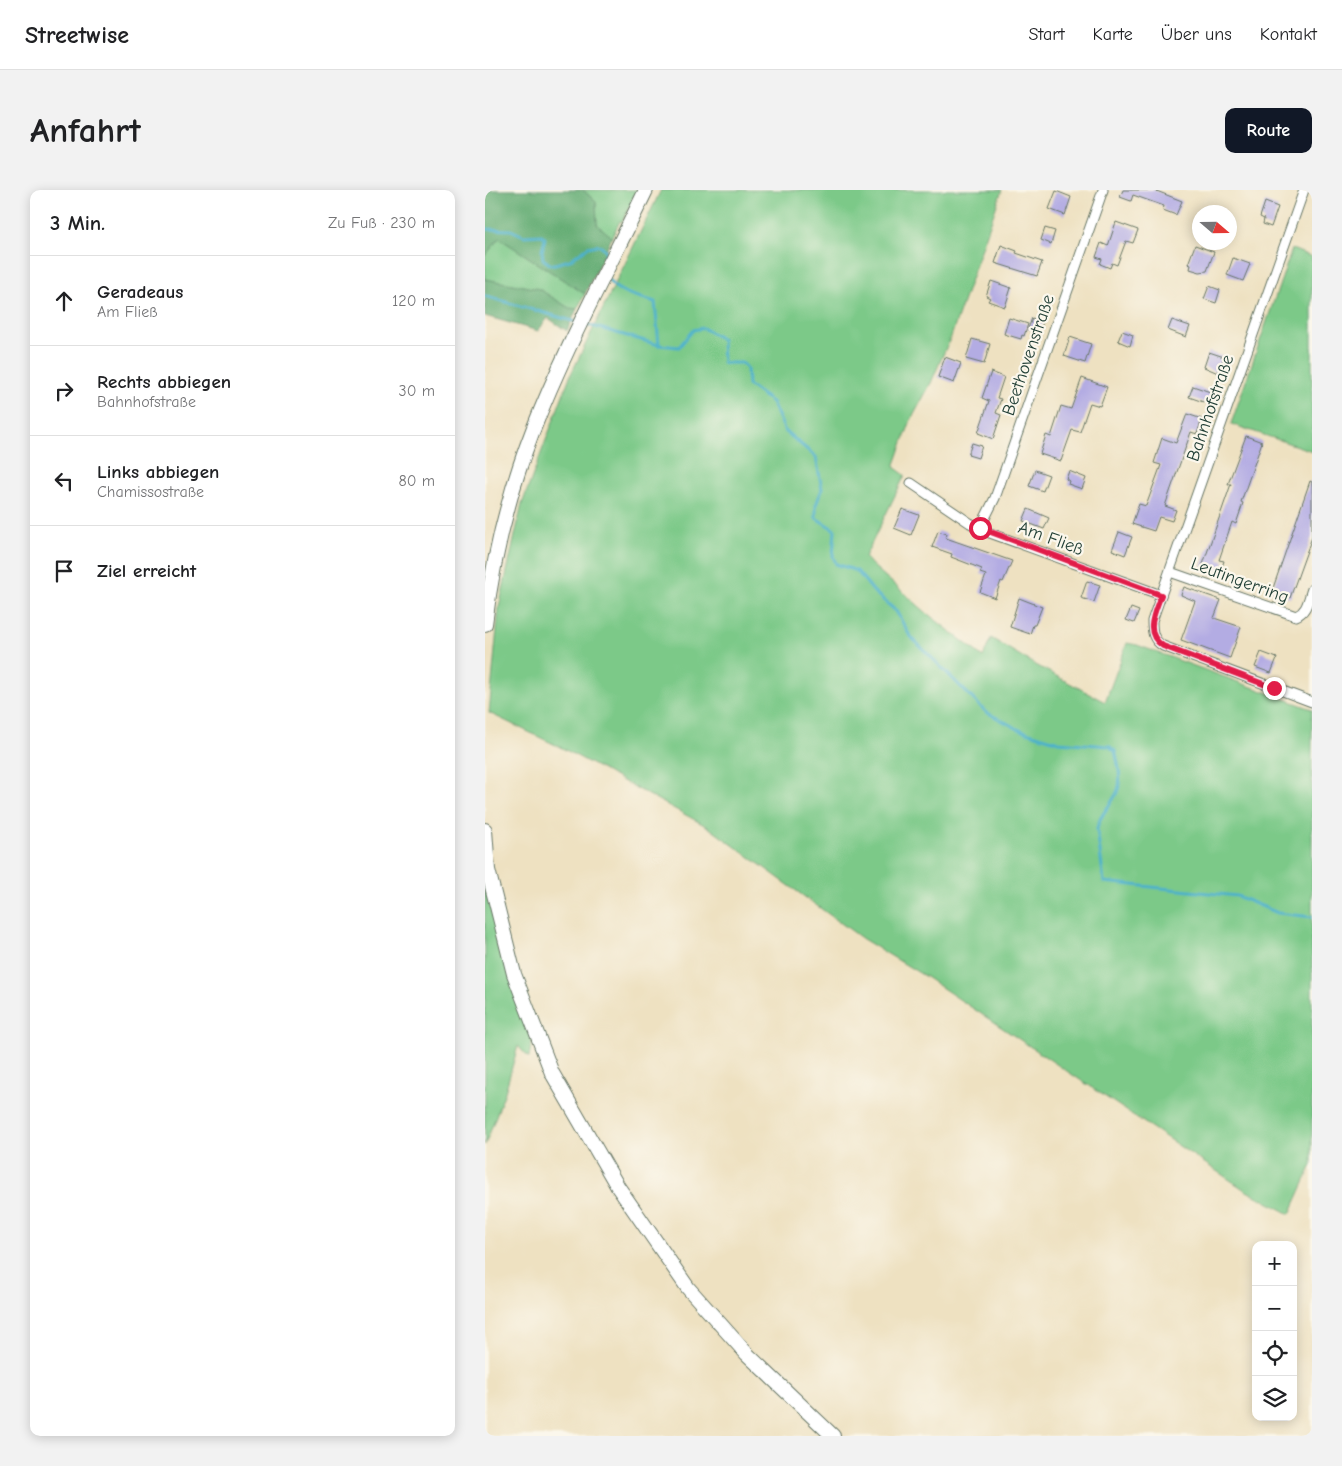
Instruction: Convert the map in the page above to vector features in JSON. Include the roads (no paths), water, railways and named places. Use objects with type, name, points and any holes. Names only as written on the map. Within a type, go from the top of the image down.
[{"type":"main road","points":[[485,624],[491,583],[512,493],[533,430],[567,352],[646,190]]},
{"type":"main road","points":[[485,830],[488,870],[514,974],[552,1073],[618,1187],[688,1288],[747,1354],[833,1436]]},
{"type":"street","name":"Beethovenstraße","points":[[980,528],[995,498],[1103,190]]},
{"type":"street","name":"Bahnhofstraße","points":[[1304,190],[1152,621],[1154,637],[1157,643],[1312,702]]},
{"type":"street","name":"Am Fließ","points":[[911,483],[980,528],[1161,595]]},
{"type":"street","name":"Leutingerring","points":[[1170,572],[1296,616],[1302,613],[1312,590]]},
{"type":"waterway","points":[[485,229],[511,230],[524,236],[542,235],[545,238],[542,251],[543,259],[551,265],[570,260],[588,247],[598,245],[606,250],[605,260]]},
{"type":"waterway","points":[[607,278],[616,288],[628,294],[655,302],[659,345],[679,347],[693,330],[703,328],[722,339],[723,363],[742,363],[747,368],[748,385],[772,402],[785,431],[816,457],[822,489],[816,505],[816,518],[835,530],[833,556],[836,564],[857,571],[874,592],[896,611],[910,636],[986,712],[1020,730],[1059,742],[1109,746],[1115,751],[1119,770],[1119,786],[1116,795],[1100,819],[1097,829],[1104,882],[1237,896],[1278,913],[1312,917]]},
{"type":"waterway","points":[[485,296],[576,322]]},
{"type":"waterway","points":[[585,324],[659,345]]}]
